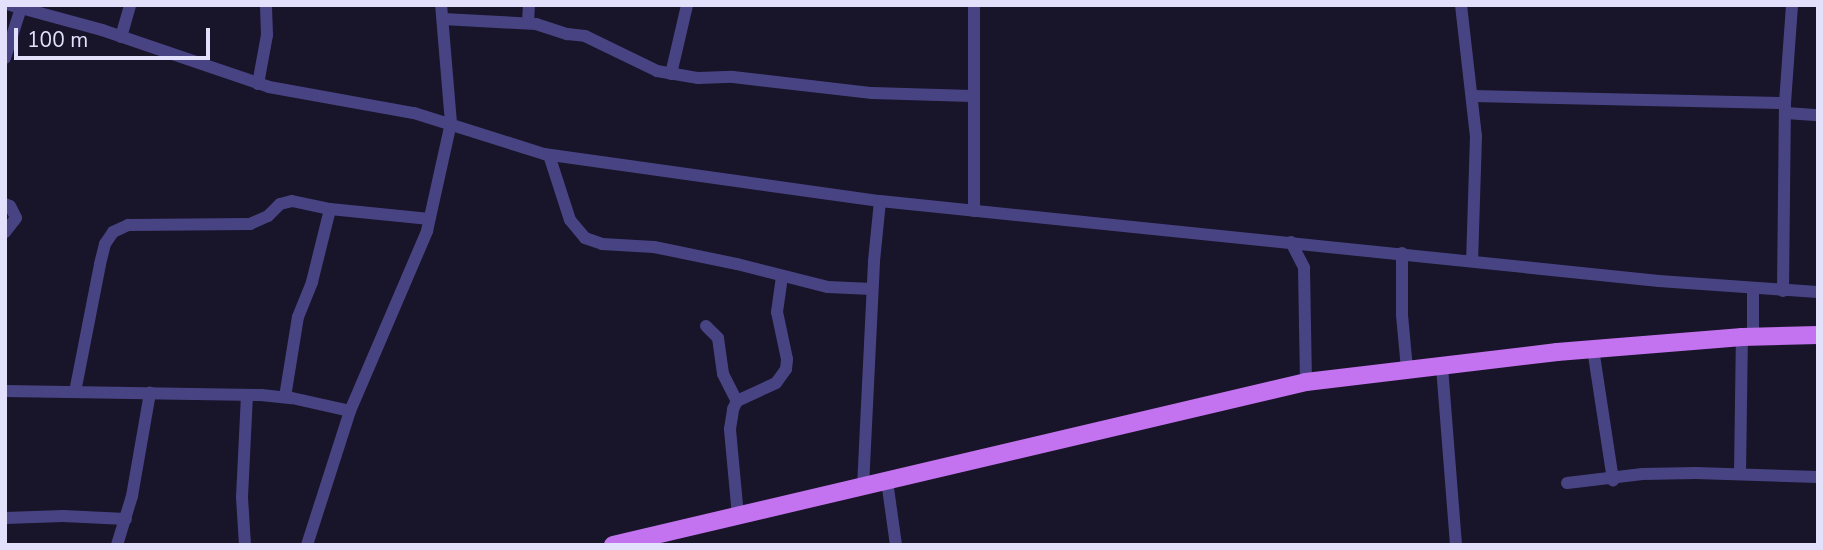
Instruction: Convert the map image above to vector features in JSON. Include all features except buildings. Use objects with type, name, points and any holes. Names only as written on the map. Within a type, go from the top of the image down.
[{"type":"main road","points":[[613,545],[1306,382],[1593,349],[1748,337],[1818,335]]},
{"type":"street","points":[[121,37],[130,5]]},
{"type":"street","points":[[258,84],[267,35],[266,5]]},
{"type":"street","points":[[528,23],[529,5]]},
{"type":"street","points":[[671,74],[687,5]]},
{"type":"street","points":[[974,5],[974,211]]},
{"type":"street","points":[[1461,5],[1473,96],[1476,164],[1472,260]]},
{"type":"street","points":[[1783,291],[1786,108],[1792,5]]},
{"type":"street","points":[[5,58],[15,6],[121,37],[258,84],[414,113],[549,155],[880,201],[1783,291],[1818,292]]},
{"type":"street","points":[[307,545],[350,411],[418,259],[430,219],[451,123],[442,12],[528,23],[584,36],[657,71],[671,74],[698,78],[733,77],[872,93],[972,96]]},
{"type":"street","points":[[1473,96],[1786,108],[1818,115]]},
{"type":"street","points":[[549,155],[569,220],[585,239],[602,244],[653,247],[828,287],[872,289]]},
{"type":"street","points":[[75,392],[100,264],[105,244],[113,232],[128,225],[250,224],[268,216],[280,204],[292,201],[330,209],[430,219]]},
{"type":"street","points":[[863,487],[872,289],[880,201]]},
{"type":"street","points":[[5,204],[14,211],[16,218],[5,232]]},
{"type":"street","points":[[285,397],[299,317],[312,282],[330,209]]},
{"type":"street","points":[[1291,242],[1304,268],[1306,382]]},
{"type":"street","points":[[1402,253],[1402,315],[1407,369]]},
{"type":"street","points":[[737,401],[776,383],[786,369],[787,359],[777,312],[782,276]]},
{"type":"street","points":[[1740,474],[1753,288]]},
{"type":"street","points":[[706,327],[718,338],[727,387],[737,401],[730,429],[738,516]]},
{"type":"street","points":[[1593,349],[1613,480]]},
{"type":"street","points":[[1442,367],[1456,545]]},
{"type":"street","points":[[5,391],[285,397],[350,411]]},
{"type":"street","points":[[117,545],[126,519],[150,393]]},
{"type":"street","points":[[245,545],[242,498],[247,395]]},
{"type":"street","points":[[1567,483],[1613,480],[1642,474],[1818,477]]},
{"type":"street","points":[[887,481],[896,545]]},
{"type":"street","points":[[5,518],[63,516],[126,519]]}]
